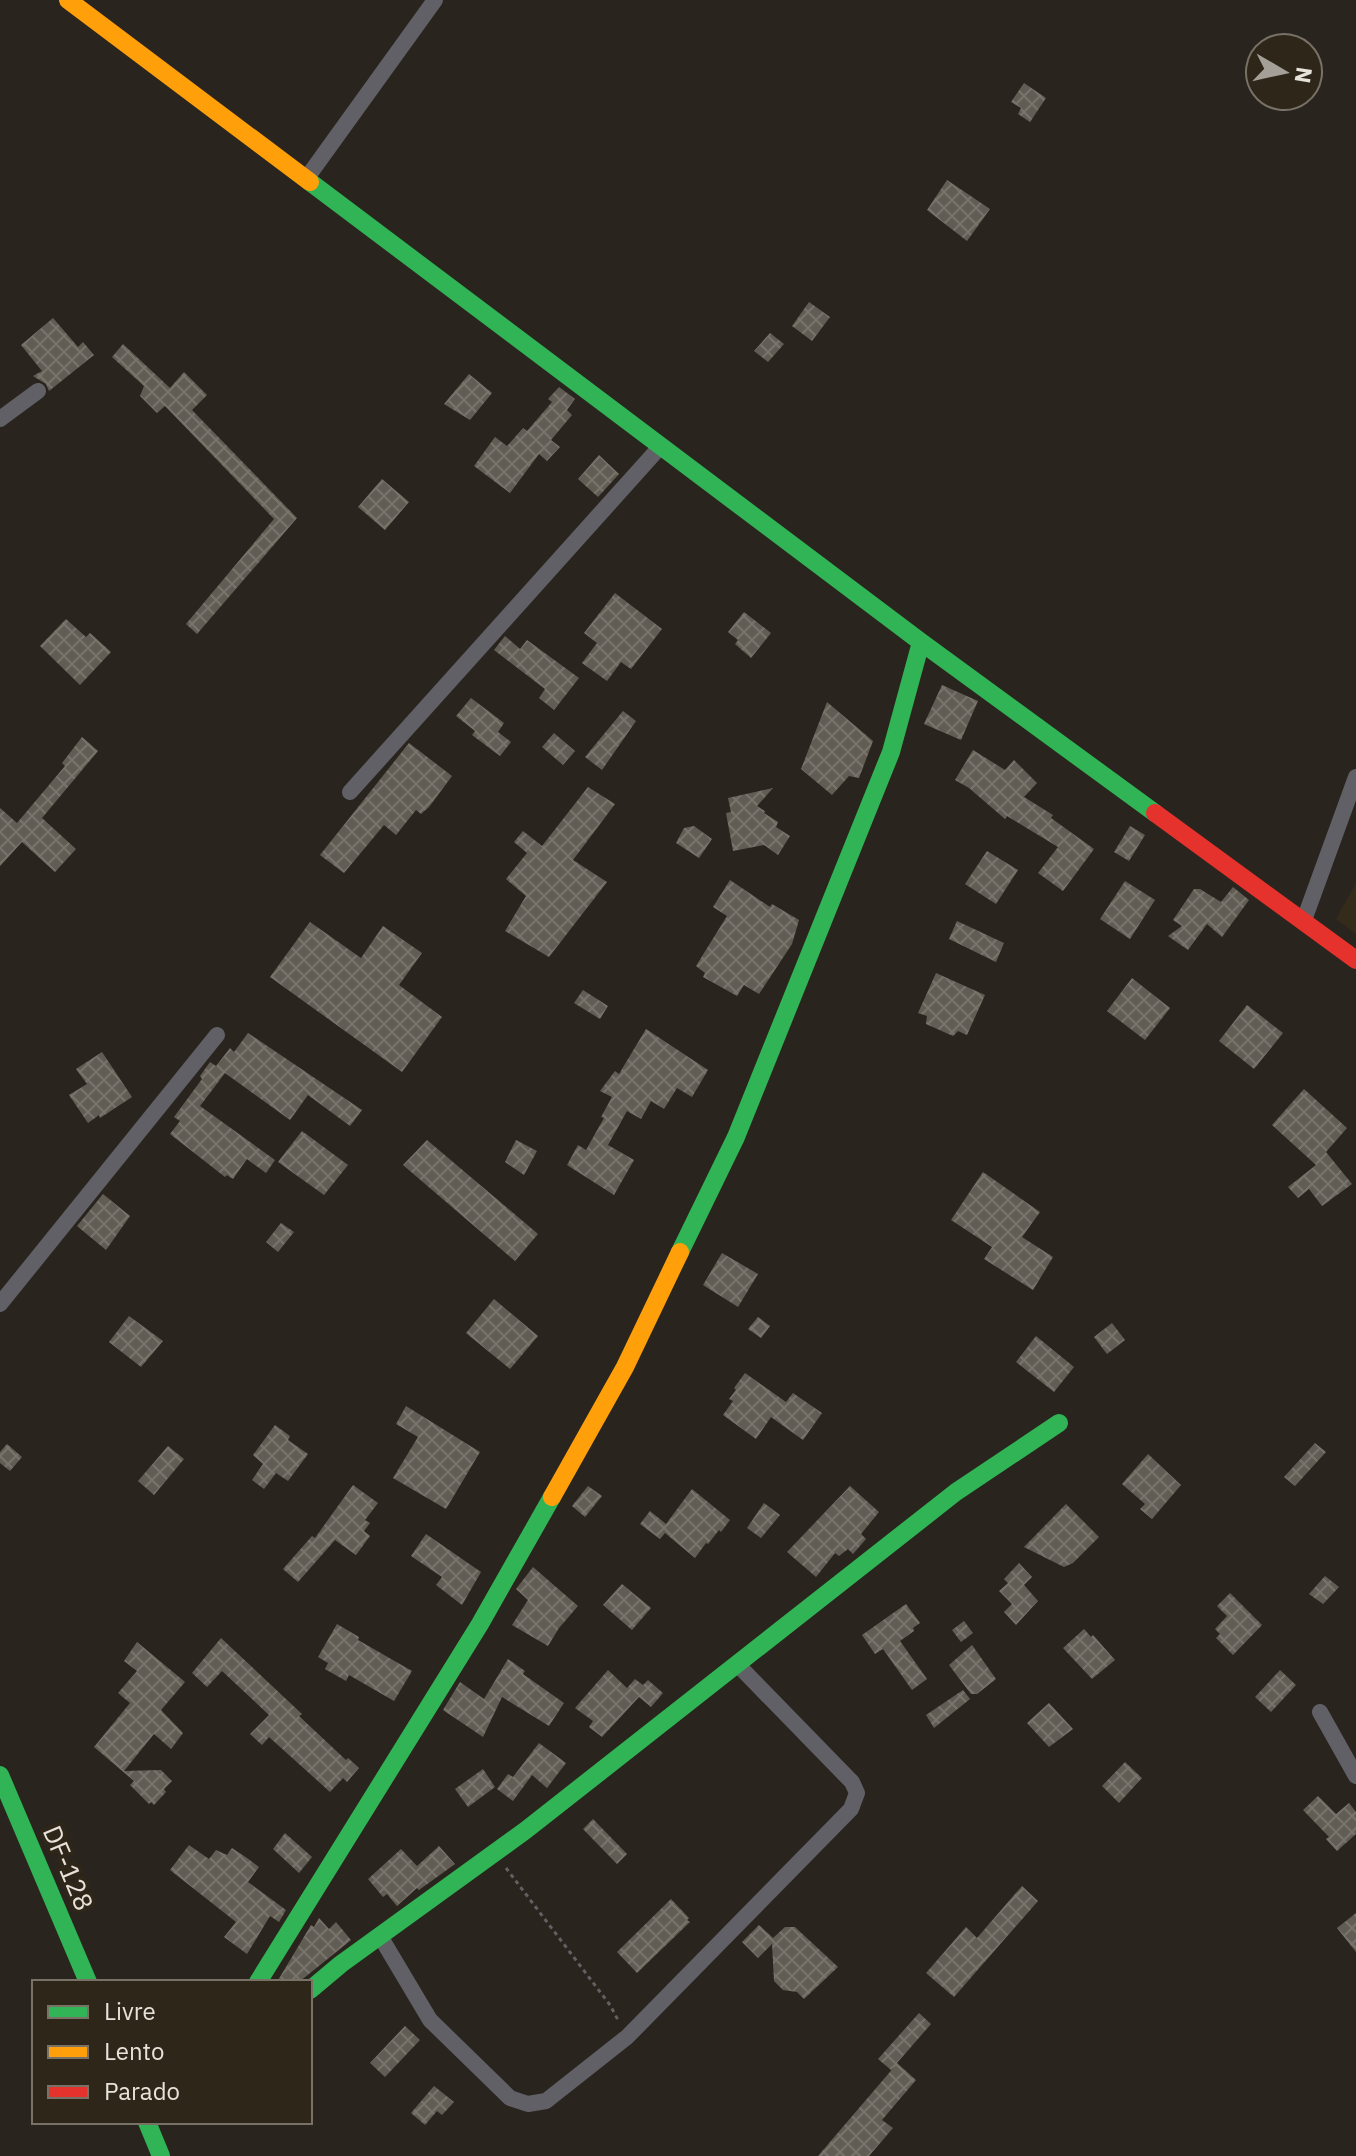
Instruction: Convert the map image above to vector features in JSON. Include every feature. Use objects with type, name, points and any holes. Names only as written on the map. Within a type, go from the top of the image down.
[{"type":"street","points":[[68,0],[921,642],[1356,960]]},
{"type":"street","points":[[306,179],[435,0]]},
{"type":"street","points":[[0,419],[38,391]]},
{"type":"street","points":[[350,792],[660,447]]},
{"type":"street","points":[[259,1980],[480,1624],[625,1367],[736,1137],[891,752],[921,642]]},
{"type":"street","points":[[1304,920],[1356,777]]},
{"type":"street","points":[[0,1304],[217,1035]]},
{"type":"street","points":[[312,1988],[494,1853],[956,1492],[1059,1423]]},
{"type":"street","points":[[380,1936],[430,2020],[510,2098],[528,2104],[546,2101],[627,2037],[851,1809],[857,1793],[852,1782],[737,1664]]},
{"type":"street","points":[[1320,1712],[1356,1776]]},
{"type":"street","name":"DF-128","points":[[0,1775],[87,1980]]},
{"type":"street","points":[[149,2124],[161,2156]]},
{"type":"path","points":[[494,1853],[610,2005],[627,2037]]},
{"type":"shaded area","points":[[1356,883],[1356,934],[1336,919]]},
{"type":"building","points":[[1024,83],[1046,98],[1030,122],[1018,114],[1021,108],[1011,102]]},
{"type":"building","points":[[947,180],[990,209],[967,241],[927,210]]},
{"type":"building","points":[[809,302],[830,317],[812,341],[792,326]]},
{"type":"building","points":[[53,318],[78,347],[83,342],[94,355],[49,391],[46,384],[33,376],[42,371],[21,345]]},
{"type":"building","points":[[770,333],[784,344],[768,362],[754,351]]},
{"type":"building","points":[[123,344],[170,388],[184,372],[207,395],[192,410],[297,518],[197,634],[186,624],[274,519],[165,406],[157,413],[140,396],[144,386],[112,357]]},
{"type":"building","points":[[469,374],[492,393],[470,420],[444,404]]},
{"type":"building","points":[[559,387],[575,399],[567,410],[572,415],[551,440],[560,447],[547,461],[539,454],[510,493],[474,466],[495,437],[507,446],[523,428],[527,431],[552,402],[548,399]]},
{"type":"building","points":[[599,455],[619,474],[598,497],[578,479]]},
{"type":"building","points":[[382,479],[409,502],[385,530],[358,507]]},
{"type":"building","points":[[615,593],[662,629],[631,669],[621,662],[607,681],[582,663],[597,643],[584,633]]},
{"type":"building","points":[[744,612],[771,633],[751,658],[735,644],[738,640],[728,632]]},
{"type":"building","points":[[66,619],[86,637],[90,633],[111,652],[80,685],[40,646]]},
{"type":"building","points":[[505,636],[520,649],[527,640],[579,678],[554,710],[539,698],[545,689],[494,650]]},
{"type":"building","points":[[942,685],[978,701],[961,740],[924,724]]},
{"type":"building","points":[[471,698],[504,723],[498,732],[511,742],[500,756],[472,735],[475,731],[456,716]]},
{"type":"building","points":[[827,702],[873,741],[859,778],[849,776],[832,795],[801,769]]},
{"type":"building","points":[[623,711],[636,721],[602,770],[585,757]]},
{"type":"building","points":[[554,733],[575,751],[563,765],[542,747]]},
{"type":"building","points":[[82,737],[98,751],[42,818],[76,849],[55,872],[22,842],[0,866],[0,808],[17,823],[65,766],[62,763]]},
{"type":"building","points":[[409,743],[452,776],[429,807],[421,814],[416,810],[396,835],[384,825],[344,873],[320,855]]},
{"type":"building","points":[[973,750],[1005,770],[1014,760],[1037,783],[1024,797],[1053,815],[1051,818],[1094,849],[1063,891],[1038,873],[1058,847],[1007,816],[1005,819],[955,780]]},
{"type":"building","points":[[588,787],[615,804],[573,860],[607,882],[549,957],[505,931],[526,896],[506,879],[527,853],[514,842],[523,831],[542,846]]},
{"type":"building","points":[[773,788],[757,806],[778,822],[776,827],[790,836],[778,855],[764,845],[733,851],[726,813],[731,812],[728,798]]},
{"type":"building","points":[[694,826],[712,839],[699,858],[676,843],[684,828]]},
{"type":"building","points":[[1130,826],[1145,835],[1129,861],[1114,852]]},
{"type":"building","points":[[987,851],[1018,870],[996,904],[965,884]]},
{"type":"building","points":[[730,880],[770,907],[772,904],[799,920],[792,944],[759,994],[744,985],[737,996],[703,977],[705,973],[696,966],[727,916],[713,907]]},
{"type":"building","points":[[1125,881],[1155,900],[1130,939],[1100,919]]},
{"type":"building","points":[[1233,887],[1249,900],[1222,937],[1207,924],[1188,950],[1168,936],[1182,926],[1173,920],[1194,889],[1200,889],[1221,902]]},
{"type":"building","points":[[957,921],[1004,943],[996,962],[949,939]]},
{"type":"building","points":[[310,922],[361,958],[383,926],[422,953],[399,985],[442,1017],[402,1072],[270,977]]},
{"type":"building","points":[[936,973],[985,995],[967,1035],[958,1031],[953,1036],[926,1024],[927,1016],[918,1013]]},
{"type":"building","points":[[1132,978],[1170,1008],[1145,1040],[1107,1011]]},
{"type":"building","points":[[583,990],[608,1006],[600,1019],[574,1003]]},
{"type":"building","points":[[1247,1005],[1283,1033],[1254,1069],[1219,1041]]},
{"type":"building","points":[[646,1029],[708,1070],[692,1097],[677,1088],[664,1109],[651,1101],[641,1119],[627,1111],[608,1145],[634,1160],[614,1195],[567,1165],[578,1145],[586,1150],[612,1097],[600,1091],[615,1071],[619,1074]]},
{"type":"building","points":[[248,1033],[362,1110],[350,1126],[308,1095],[290,1120],[225,1073],[200,1106],[275,1160],[266,1173],[247,1159],[233,1179],[227,1175],[225,1177],[170,1134],[180,1121],[174,1117],[202,1079],[200,1076],[210,1062],[216,1066],[230,1048],[234,1052]]},
{"type":"building","points":[[102,1052],[132,1097],[88,1123],[69,1095],[87,1084],[76,1069]]},
{"type":"building","points":[[1304,1089],[1347,1128],[1326,1152],[1352,1184],[1322,1206],[1309,1189],[1298,1198],[1288,1187],[1316,1165],[1272,1125]]},
{"type":"building","points":[[302,1131],[348,1165],[324,1195],[278,1162]]},
{"type":"building","points":[[427,1140],[538,1234],[515,1261],[403,1165]]},
{"type":"building","points":[[516,1140],[537,1151],[524,1175],[505,1162]]},
{"type":"building","points":[[983,1172],[1040,1212],[1022,1237],[1053,1257],[1033,1290],[984,1259],[992,1247],[951,1220]]},
{"type":"building","points":[[103,1194],[130,1216],[106,1250],[77,1226]]},
{"type":"building","points":[[281,1223],[294,1232],[278,1252],[266,1242]]},
{"type":"building","points":[[722,1253],[758,1274],[738,1307],[703,1285]]},
{"type":"building","points":[[494,1299],[538,1336],[510,1369],[466,1333]]},
{"type":"building","points":[[129,1316],[163,1341],[141,1367],[109,1342]]},
{"type":"building","points":[[758,1317],[770,1326],[761,1338],[748,1329]]},
{"type":"building","points":[[1112,1323],[1125,1340],[1107,1354],[1094,1337]]},
{"type":"building","points":[[1036,1336],[1074,1367],[1054,1392],[1016,1362]]},
{"type":"building","points":[[745,1373],[786,1402],[793,1393],[822,1413],[803,1440],[771,1417],[756,1439],[723,1415],[733,1401],[729,1399],[736,1390],[734,1388]]},
{"type":"building","points":[[406,1406],[480,1452],[446,1509],[393,1478],[418,1437],[396,1424]]},
{"type":"building","points":[[275,1425],[290,1436],[288,1440],[308,1454],[288,1481],[276,1473],[264,1489],[252,1480],[263,1464],[253,1455]]},
{"type":"building","points":[[1315,1443],[1326,1452],[1295,1486],[1284,1477]]},
{"type":"building","points":[[7,1444],[22,1457],[10,1471],[0,1463],[0,1452]]},
{"type":"building","points":[[168,1446],[184,1459],[154,1495],[138,1481]]},
{"type":"building","points":[[1148,1454],[1181,1485],[1152,1519],[1140,1509],[1145,1504],[1122,1484]]},
{"type":"building","points":[[353,1485],[378,1503],[365,1520],[370,1523],[364,1531],[370,1536],[356,1555],[335,1540],[298,1582],[283,1569],[312,1536],[315,1538]]},
{"type":"building","points":[[588,1486],[602,1496],[585,1517],[572,1506]]},
{"type":"building","points":[[850,1486],[879,1512],[861,1534],[866,1539],[853,1554],[848,1549],[839,1556],[835,1553],[816,1577],[787,1552]]},
{"type":"building","points":[[692,1489],[730,1520],[695,1558],[665,1533],[660,1539],[640,1524],[650,1511],[666,1524]]},
{"type":"building","points":[[764,1503],[780,1515],[761,1538],[747,1528]]},
{"type":"building","points":[[1066,1504],[1099,1537],[1073,1563],[1064,1567],[1024,1547]]},
{"type":"building","points":[[426,1534],[481,1572],[462,1605],[436,1585],[442,1577],[411,1556]]},
{"type":"building","points":[[1019,1563],[1032,1577],[1024,1585],[1038,1601],[1016,1625],[1004,1612],[1012,1604],[999,1591],[1008,1583],[1004,1579]]},
{"type":"building","points":[[533,1567],[578,1606],[548,1646],[512,1625],[528,1600],[516,1589]]},
{"type":"building","points":[[1325,1576],[1339,1587],[1323,1604],[1309,1594]]},
{"type":"building","points":[[622,1584],[651,1608],[632,1630],[603,1605]]},
{"type":"building","points":[[1230,1593],[1262,1625],[1233,1655],[1216,1638],[1220,1634],[1215,1629],[1227,1616],[1217,1606]]},
{"type":"building","points":[[906,1604],[920,1623],[900,1641],[927,1679],[912,1690],[883,1649],[875,1654],[862,1635]]},
{"type":"building","points":[[964,1621],[973,1633],[961,1642],[952,1630]]},
{"type":"building","points":[[337,1624],[359,1637],[358,1640],[412,1671],[394,1701],[349,1675],[346,1681],[325,1669],[328,1663],[318,1657]]},
{"type":"building","points":[[1084,1629],[1115,1660],[1092,1679],[1063,1648]]},
{"type":"building","points":[[221,1638],[302,1714],[299,1716],[346,1760],[348,1758],[359,1768],[347,1782],[343,1778],[330,1792],[269,1737],[262,1745],[250,1734],[269,1715],[222,1671],[207,1687],[192,1673]]},
{"type":"building","points":[[137,1642],[185,1682],[161,1710],[183,1733],[171,1749],[154,1734],[124,1771],[161,1770],[172,1781],[154,1805],[149,1804],[130,1785],[134,1781],[94,1747],[130,1703],[118,1693],[137,1671],[124,1661]]},
{"type":"building","points":[[972,1645],[996,1679],[977,1694],[971,1694],[949,1665]]},
{"type":"building","points":[[508,1659],[525,1671],[523,1674],[564,1703],[549,1726],[502,1697],[483,1737],[443,1710],[460,1682],[484,1699]]},
{"type":"building","points":[[608,1670],[627,1688],[635,1679],[643,1685],[648,1680],[663,1693],[651,1707],[639,1697],[602,1737],[589,1727],[593,1721],[575,1708]]},
{"type":"building","points":[[1280,1670],[1296,1685],[1271,1712],[1255,1697]]},
{"type":"building","points":[[963,1690],[970,1699],[934,1728],[926,1715]]},
{"type":"building","points":[[1049,1703],[1073,1729],[1049,1747],[1027,1723]]},
{"type":"building","points":[[539,1743],[566,1763],[547,1788],[532,1775],[513,1801],[497,1789],[508,1774],[513,1777]]},
{"type":"building","points":[[1125,1762],[1142,1778],[1119,1803],[1102,1786]]},
{"type":"building","points":[[483,1769],[495,1787],[468,1807],[455,1789]]},
{"type":"building","points":[[1318,1796],[1336,1814],[1349,1803],[1356,1812],[1356,1834],[1337,1851],[1326,1839],[1329,1837],[1303,1810]]},
{"type":"building","points":[[593,1819],[627,1854],[617,1864],[583,1829]]},
{"type":"building","points":[[285,1833],[312,1857],[299,1873],[273,1849]]},
{"type":"building","points":[[189,1845],[209,1859],[216,1850],[227,1855],[232,1848],[247,1858],[259,1867],[248,1882],[286,1910],[279,1922],[270,1916],[247,1954],[224,1937],[236,1922],[170,1870]]},
{"type":"building","points":[[439,1846],[455,1864],[419,1890],[417,1888],[397,1906],[387,1894],[383,1897],[368,1879],[401,1849],[417,1866]]},
{"type":"building","points":[[1022,1886],[1038,1901],[954,1997],[926,1973],[966,1927],[977,1938]]},
{"type":"building","points":[[671,1899],[690,1922],[637,1973],[617,1952]]},
{"type":"building","points":[[1356,1913],[1356,1952],[1337,1928]]},
{"type":"building","points":[[319,1918],[329,1929],[336,1922],[351,1940],[301,1980],[278,1980],[311,1925],[314,1927]]},
{"type":"building","points":[[759,1925],[773,1938],[785,1927],[795,1927],[838,1967],[804,1999],[797,1992],[783,1990],[774,1981],[772,1944],[758,1958],[742,1942]]},
{"type":"building","points":[[919,2013],[931,2024],[897,2063],[916,2080],[882,2120],[893,2128],[869,2156],[818,2156],[895,2066],[891,2070],[878,2059]]},
{"type":"building","points":[[405,2026],[420,2040],[385,2077],[370,2063]]},
{"type":"building","points":[[434,2086],[454,2102],[442,2115],[437,2111],[425,2125],[411,2113]]},
{"type":"traffic: fast","points":[[310,182],[921,642],[1155,813]]},
{"type":"traffic: fast","points":[[680,1252],[736,1137],[891,752],[921,642]]},
{"type":"traffic: fast","points":[[312,1988],[526,1830],[956,1492],[1059,1423]]},
{"type":"traffic: fast","points":[[259,1980],[480,1624],[552,1497]]},
{"type":"traffic: fast","points":[[0,1775],[87,1980]]},
{"type":"traffic: fast","points":[[148,2124],[161,2156]]},
{"type":"traffic: slow","points":[[68,0],[310,182]]},
{"type":"traffic: slow","points":[[552,1497],[625,1367],[680,1252]]},
{"type":"traffic: jam","points":[[1155,813],[1356,960]]}]
